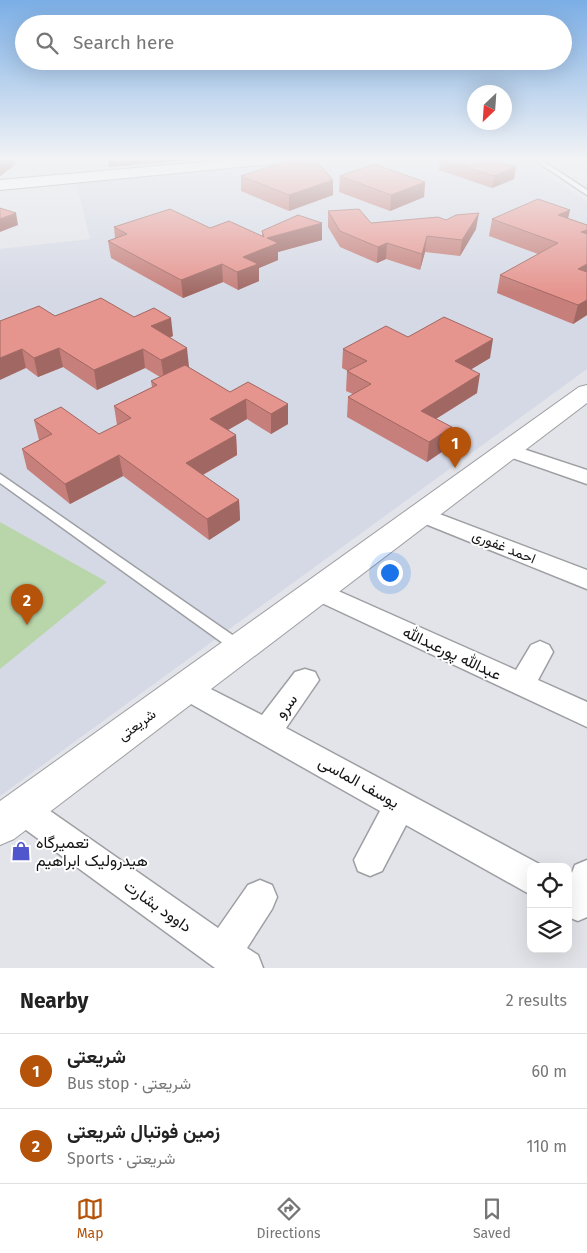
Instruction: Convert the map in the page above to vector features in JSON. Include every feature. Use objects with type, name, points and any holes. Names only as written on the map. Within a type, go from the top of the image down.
[{"type":"main road","name":"شریعتی","points":[[17,816],[191,690],[240,648],[322,593],[585,399]]},
{"type":"street","points":[[512,452],[587,477]]},
{"type":"street","name":"احمد غفوری","points":[[426,516],[587,580]]},
{"type":"street","name":"عبدالله پورعبدالله","points":[[322,593],[587,715]]},
{"type":"street","points":[[521,685],[540,652]]},
{"type":"street","name":"سرو","points":[[268,731],[305,680]]},
{"type":"street","name":"یوسف الماسی","points":[[191,690],[527,876]]},
{"type":"street","points":[[370,860],[400,805]]},
{"type":"street","name":"داوود بشارت","points":[[17,816],[234,960]]},
{"type":"street","points":[[234,960],[260,897]]},
{"type":"lane","points":[[0,478],[240,648]]},
{"type":"lane","points":[[191,690],[322,593]]},
{"type":"lane","points":[[0,837],[17,816]]},
{"type":"shaded area","points":[[81,204],[587,204],[587,369],[0,796],[0,249],[90,239]]},
{"type":"green space","points":[[0,522],[107,582],[0,669]]},
{"type":"building","points":[[526,204],[553,204],[570,210],[558,215],[587,225],[587,230],[581,232],[587,234],[587,264],[578,269],[587,272],[587,300],[578,305],[500,275],[558,243],[492,219]]},
{"type":"building","points":[[0,208],[16,213],[0,219]]},
{"type":"building","points":[[170,209],[210,228],[229,221],[264,237],[262,231],[298,215],[322,223],[267,238],[278,243],[243,257],[258,264],[237,272],[222,264],[181,280],[108,241],[127,234],[114,227]]},
{"type":"building","points":[[359,209],[371,223],[438,217],[446,220],[456,215],[479,213],[462,240],[427,236],[422,254],[387,243],[378,247],[340,231],[328,211]]},
{"type":"building","points":[[101,298],[134,317],[154,308],[171,318],[151,326],[187,348],[161,360],[143,349],[94,370],[59,348],[34,358],[22,349],[0,358],[0,321],[39,306],[55,316]]},
{"type":"building","points":[[444,317],[493,339],[455,361],[480,374],[421,411],[452,427],[429,442],[348,397],[371,384],[347,371],[367,361],[343,349],[386,326],[408,337]]},
{"type":"building","points":[[185,365],[230,392],[248,382],[288,404],[271,414],[246,399],[210,419],[236,435],[186,463],[239,500],[207,519],[119,455],[65,484],[22,449],[52,434],[34,420],[61,407],[99,434],[131,418],[114,406],[157,385],[151,381]]},
{"type":"place","name":"شریعتی","points":[[455,468]]},
{"type":"place","name":"زمین فوتبال شریعتی","points":[[27,625]]},
{"type":"place","name":"تعمیرگاه هیدرولیک ابراهیم","points":[[21,851]]}]
